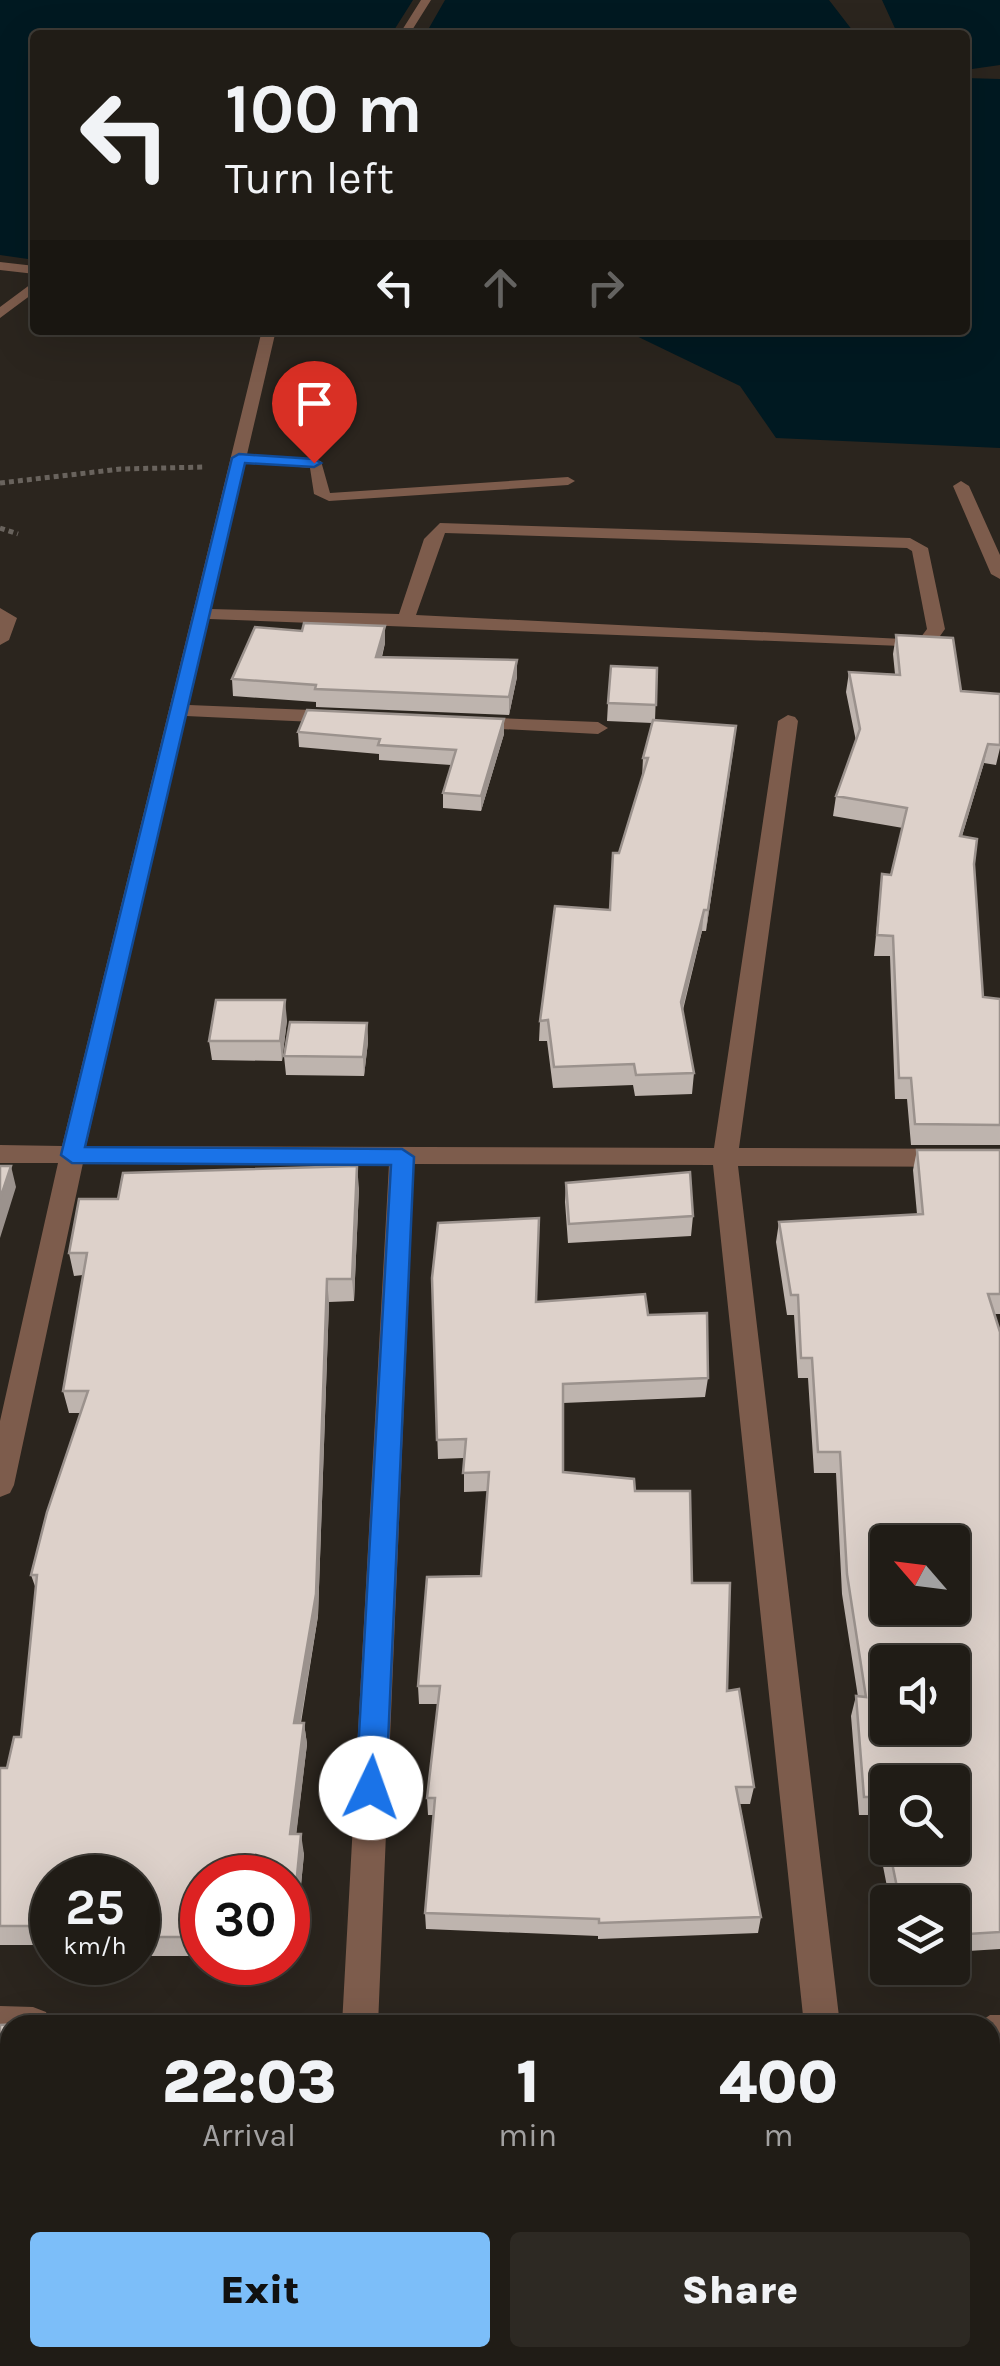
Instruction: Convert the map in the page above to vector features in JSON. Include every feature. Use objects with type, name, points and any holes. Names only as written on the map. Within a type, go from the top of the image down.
[{"type":"street","points":[[407,30],[426,0]]},
{"type":"street","points":[[0,266],[30,269]]},
{"type":"street","points":[[0,314],[30,289]]},
{"type":"street","points":[[0,1485],[72,1155],[269,335]]},
{"type":"street","points":[[960,486],[1000,574]]},
{"type":"street","points":[[204,614],[903,644],[927,642],[936,629],[920,548],[914,544],[458,527],[435,531],[406,620]]},
{"type":"street","points":[[0,613],[8,616],[0,640]]},
{"type":"street","points":[[177,710],[349,717]]},
{"type":"street","points":[[788,721],[725,1159],[821,2015]]},
{"type":"street","points":[[445,722],[598,728]]},
{"type":"street","points":[[0,1154],[1000,1158]]},
{"type":"street","points":[[360,2015],[402,1157]]},
{"type":"lane","points":[[238,462],[314,463],[321,494],[329,497],[568,481]]},
{"type":"path","points":[[0,483],[121,469],[238,462]]},
{"type":"path","points":[[0,528],[18,534]]},
{"type":"water","points":[[0,0],[413,0],[394,30],[30,30],[30,259],[0,255]]},
{"type":"water","points":[[445,0],[829,0],[852,30],[428,30]]},
{"type":"water","points":[[882,0],[1000,0],[1000,65],[970,69],[970,30],[896,30]]},
{"type":"water","points":[[970,78],[1000,79],[1000,448],[776,438],[740,386],[634,335],[970,335]]},
{"type":"building","points":[[304,623],[385,626],[376,657],[517,660],[509,697],[315,689],[316,685],[232,679],[255,627],[302,631]]},
{"type":"building","points":[[896,635],[953,638],[961,691],[1000,694],[1000,745],[988,744],[960,836],[977,839],[974,864],[983,997],[1000,999],[1000,1125],[915,1124],[911,1078],[899,1078],[893,936],[877,935],[882,874],[891,875],[907,808],[836,796],[860,729],[849,672],[900,675]]},
{"type":"building","points":[[611,666],[657,668],[656,705],[608,703]]},
{"type":"building","points":[[307,710],[504,719],[481,796],[443,793],[456,750],[378,745],[380,739],[298,732]]},
{"type":"building","points":[[653,720],[736,726],[708,910],[704,910],[681,1002],[694,1073],[636,1075],[634,1064],[554,1067],[548,1020],[540,1021],[555,906],[610,910],[613,853],[619,853],[648,758],[643,758]]},
{"type":"building","points":[[216,1000],[285,1000],[280,1041],[209,1041]]},
{"type":"building","points":[[290,1022],[367,1023],[363,1057],[284,1056]]},
{"type":"building","points":[[917,1150],[1000,1150],[1000,1294],[988,1294],[1000,1332],[1000,1932],[970,1934],[970,1885],[897,1885],[892,1865],[970,1865],[970,1765],[870,1765],[870,1797],[864,1797],[856,1696],[866,1697],[847,1574],[840,1452],[818,1452],[812,1358],[801,1358],[798,1295],[791,1295],[779,1222],[923,1214]]},
{"type":"building","points":[[0,1166],[11,1166],[0,1199]]},
{"type":"building","points":[[357,1166],[352,1279],[327,1279],[316,1594],[294,1723],[304,1723],[290,1834],[301,1834],[299,1855],[180,1855],[180,1937],[160,1937],[160,1855],[30,1855],[30,1926],[0,1926],[0,1768],[7,1768],[14,1737],[21,1737],[37,1575],[31,1575],[47,1512],[88,1391],[63,1391],[87,1253],[69,1253],[79,1199],[118,1199],[123,1173]]},
{"type":"building","points":[[690,1172],[693,1216],[569,1224],[566,1183]]},
{"type":"building","points":[[539,1218],[536,1302],[645,1294],[648,1315],[707,1313],[708,1378],[563,1384],[563,1472],[634,1479],[635,1491],[690,1491],[692,1583],[730,1583],[727,1691],[739,1689],[754,1787],[736,1787],[761,1917],[599,1923],[599,1919],[425,1913],[435,1798],[427,1798],[440,1686],[418,1686],[427,1577],[481,1576],[489,1472],[463,1473],[466,1439],[437,1440],[432,1278],[438,1223]]},
{"type":"route","points":[[314,463],[239,458],[72,1155],[402,1157],[371,1788]]}]
